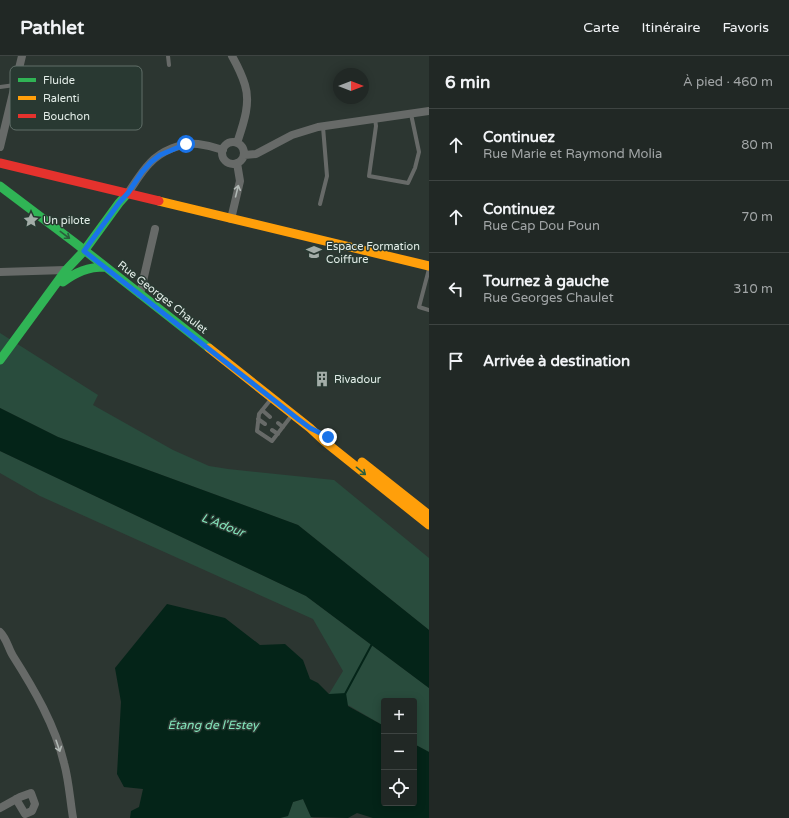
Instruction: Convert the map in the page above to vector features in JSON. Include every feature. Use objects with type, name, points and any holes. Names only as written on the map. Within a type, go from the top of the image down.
[{"type":"main road","points":[[0,163],[128,193],[429,268]]},
{"type":"main road","name":"Rue Georges Chaulet","points":[[0,186],[46,224],[140,294],[310,428],[324,442],[429,525]]},
{"type":"main road","points":[[0,360],[53,290],[66,270],[84,251],[128,193]]},
{"type":"main road","points":[[53,290],[75,272],[87,268],[105,267]]},
{"type":"main road","name":"Rue Georges Chaulet","points":[[310,428],[342,446],[429,515]]},
{"type":"street","points":[[20,66],[22,56]]},
{"type":"street","points":[[232,56],[245,87],[246,98],[245,118],[237,143]]},
{"type":"street","points":[[0,147],[10,108]]},
{"type":"street","points":[[231,219],[240,181],[237,164],[244,155],[256,154],[292,135],[323,127],[429,111]]},
{"type":"street","points":[[237,164],[230,164],[224,160],[222,150],[227,144],[234,142],[242,148],[244,155]]},
{"type":"street","points":[[128,193],[142,172],[160,155],[186,144],[197,144],[222,150]]},
{"type":"street","points":[[140,294],[155,229]]},
{"type":"street","points":[[0,272],[23,269],[66,270]]},
{"type":"street","points":[[0,632],[4,636],[8,649],[34,689],[52,729],[64,763],[73,818]]},
{"type":"street","points":[[0,644],[8,649]]},
{"type":"street","points":[[0,808],[16,799]]},
{"type":"lane","points":[[168,56],[169,65]]},
{"type":"lane","points":[[0,87],[10,86]]},
{"type":"lane","points":[[375,119],[376,126],[369,176],[408,183],[415,168],[419,152],[412,114]]},
{"type":"lane","points":[[320,204],[327,176],[323,127]]},
{"type":"lane","points":[[429,268],[419,307],[429,310]]},
{"type":"lane","points":[[272,398],[259,414],[257,431],[272,442],[292,415]]},
{"type":"lane","points":[[262,410],[270,417]]},
{"type":"lane","points":[[258,419],[265,424]]},
{"type":"lane","points":[[278,423],[283,427]]},
{"type":"lane","points":[[272,430],[278,434]]},
{"type":"shaded area","points":[[0,333],[98,395],[93,405],[173,450],[209,466],[334,480],[429,558],[429,630],[298,525],[58,437],[0,408]]},
{"type":"shaded area","points":[[0,451],[306,596],[429,688],[429,752],[417,746],[417,698],[381,698],[381,724],[329,694],[343,671],[313,619],[40,496],[0,473]]},
{"type":"shaded area","points":[[303,799],[311,817],[314,818],[280,818],[288,816],[293,802]]},
{"type":"water","name":"L'Adour","points":[[0,408],[58,437],[298,525],[429,630],[429,688],[306,596],[0,451]]},
{"type":"water","name":"Étang de l'Estey","points":[[167,604],[225,618],[260,645],[285,644],[303,660],[310,679],[318,683],[329,694],[346,693],[348,706],[381,724],[381,806],[417,806],[417,746],[429,752],[429,818],[373,818],[357,813],[348,818],[311,817],[303,799],[293,802],[288,816],[280,818],[130,818],[131,811],[139,807],[143,789],[124,787],[117,774],[121,702],[115,668]]},
{"type":"waterway","points":[[345,694],[372,644]]},
{"type":"traffic: fast","points":[[0,186],[209,348]]},
{"type":"traffic: fast","points":[[0,360],[66,270],[84,251],[128,193]]},
{"type":"traffic: fast","points":[[63,282],[82,271],[105,267]]},
{"type":"traffic: slow","points":[[159,201],[429,266]]},
{"type":"traffic: slow","points":[[209,348],[429,525]]},
{"type":"traffic: slow","points":[[362,462],[429,515]]},
{"type":"traffic: jam","points":[[0,163],[159,201]]},
{"type":"place","name":"Un pilote","points":[[31,220]]},
{"type":"place","name":"Espace Formation Coiffure","points":[[314,252]]},
{"type":"place","name":"Rivadour","points":[[322,379]]},
{"type":"route","points":[[186,144],[160,155],[151,162],[84,251],[298,419],[310,428],[328,437]]}]
